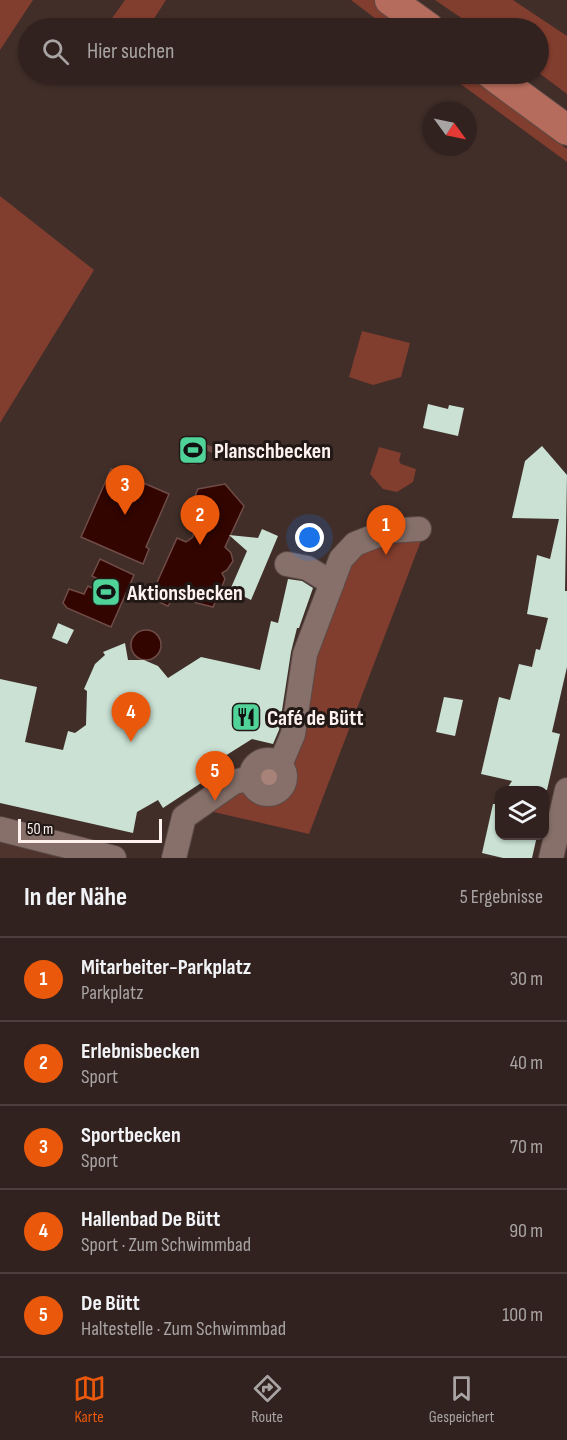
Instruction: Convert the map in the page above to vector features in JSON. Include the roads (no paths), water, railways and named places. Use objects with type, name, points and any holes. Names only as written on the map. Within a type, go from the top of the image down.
[{"type":"main road","points":[[390,0],[415,18]]},
{"type":"main road","points":[[505,84],[567,130]]},
{"type":"street","points":[[174,858],[184,817],[234,782],[251,778],[255,765],[261,761],[274,761],[280,765],[293,734],[305,654],[341,559],[355,544],[388,531],[419,529]]},
{"type":"street","points":[[287,564],[307,568],[332,583]]},
{"type":"street","points":[[551,858],[567,790]]},
{"type":"street","points":[[0,829],[114,858]]},
{"type":"waterway","points":[[205,447],[213,450],[226,446]]},
{"type":"place","name":"Planschbecken","points":[[193,450]]},
{"type":"place","name":"Sportbecken","points":[[125,515]]},
{"type":"place","name":"Erlebnisbecken","points":[[200,545]]},
{"type":"place","name":"Mitarbeiter-Parkplatz","points":[[386,555]]},
{"type":"place","name":"Aktionsbecken","points":[[106,592]]},
{"type":"place","name":"Café de Bütt","points":[[246,717]]},
{"type":"place","name":"Hallenbad De Bütt","points":[[131,742]]},
{"type":"place","name":"De Bütt","points":[[215,801]]}]
